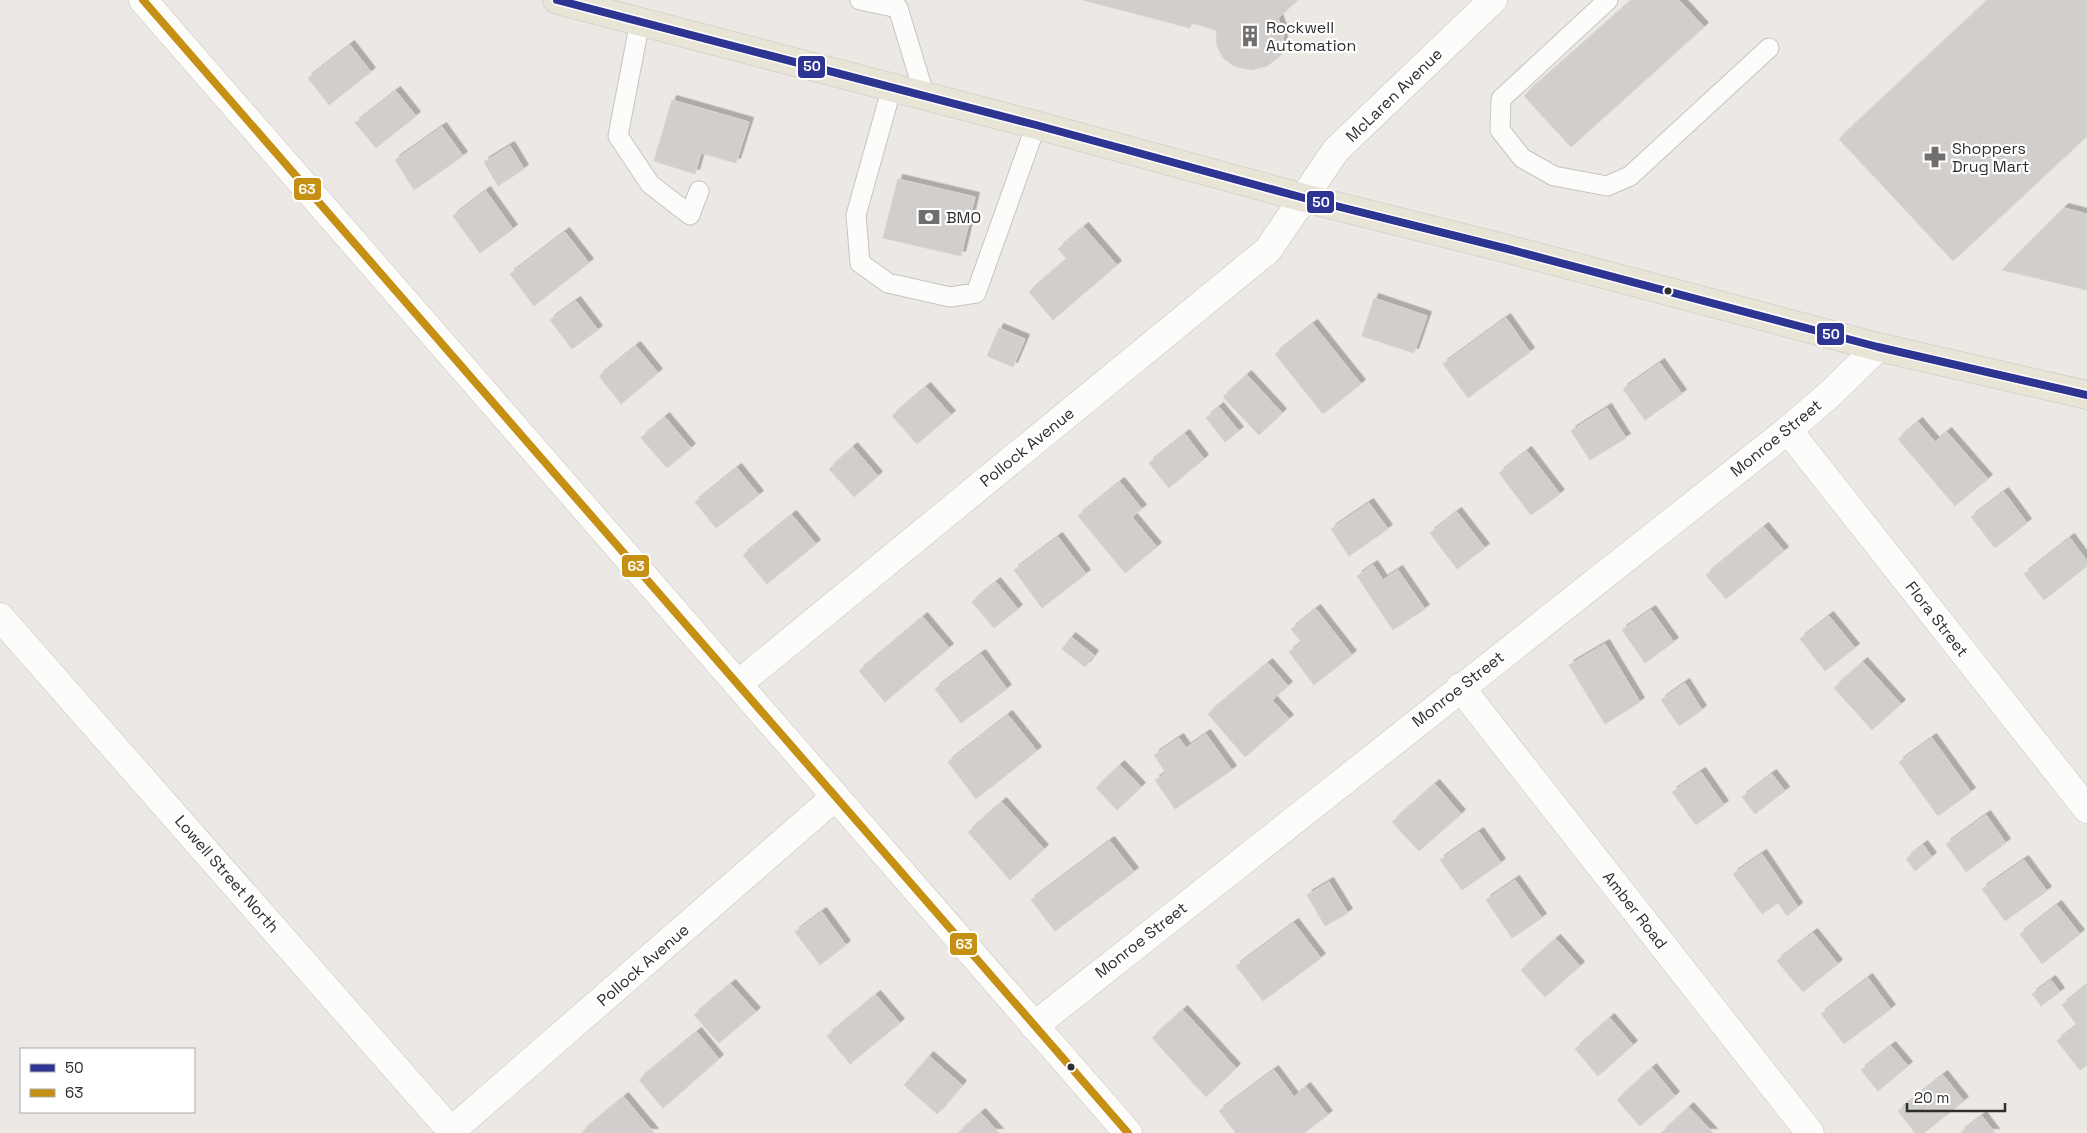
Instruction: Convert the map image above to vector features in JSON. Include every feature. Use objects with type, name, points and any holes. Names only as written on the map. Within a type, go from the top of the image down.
[{"type":"main road","points":[[557,0],[926,96],[1304,198],[1508,249],[1878,347],[2087,395]]},
{"type":"street","points":[[143,0],[1128,1133]]},
{"type":"street","name":"McLaren Avenue","points":[[1304,198],[1336,150],[1493,0]]},
{"type":"street","name":"Pollock Avenue","points":[[738,684],[1268,250],[1304,198]]},
{"type":"street","name":"Monroe Street","points":[[1034,1026],[1460,687],[1788,430],[1830,394],[1878,347]]},
{"type":"street","name":"Flora Street","points":[[1788,430],[2087,809]]},
{"type":"street","name":"Lowell Street North","points":[[0,616],[451,1132]]},
{"type":"street","name":"Amber Road","points":[[1460,687],[1810,1133]]},
{"type":"street","name":"Pollock Avenue","points":[[451,1132],[836,797]]},
{"type":"lane","points":[[860,0],[898,8],[926,96]]},
{"type":"lane","points":[[1608,0],[1502,99],[1500,130],[1522,158],[1554,176],[1607,186],[1630,176],[1769,48]]},
{"type":"lane","points":[[640,21],[618,136],[650,184],[690,215],[698,191]]},
{"type":"lane","points":[[892,87],[856,215],[860,263],[888,284],[950,297],[976,293],[1036,126]]},
{"type":"building","name":"Rockwell Automation","points":[[1083,0],[1298,0],[1278,18],[1284,35],[1280,53],[1267,66],[1251,70],[1234,66],[1223,58],[1217,46],[1216,30],[1192,23],[1190,28]]},
{"type":"building","points":[[1632,0],[1679,0],[1704,27],[1571,147],[1524,96]]},
{"type":"building","points":[[1988,0],[2087,0],[2087,136],[1953,261],[1839,139]]},
{"type":"building","points":[[350,45],[371,72],[329,105],[308,78]]},
{"type":"building","points":[[396,91],[416,116],[376,148],[355,123]]},
{"type":"building","points":[[672,100],[749,122],[736,163],[701,153],[695,174],[654,161]]},
{"type":"building","points":[[442,127],[463,156],[414,190],[395,160]]},
{"type":"building","points":[[510,146],[524,169],[498,186],[484,162]]},
{"type":"building","name":"BMO","points":[[898,179],[975,197],[961,256],[883,238]]},
{"type":"building","points":[[486,191],[513,229],[480,253],[453,216]]},
{"type":"building","points":[[2064,208],[2087,214],[2087,290],[2002,270]]},
{"type":"building","points":[[1084,227],[1117,265],[1053,320],[1029,292],[1067,259],[1058,249]]},
{"type":"building","points":[[565,232],[589,263],[534,306],[510,274]]},
{"type":"building","points":[[1374,298],[1427,316],[1414,353],[1362,336]]},
{"type":"building","points":[[576,301],[598,330],[572,349],[550,320]]},
{"type":"building","points":[[1506,318],[1530,352],[1468,398],[1443,364]]},
{"type":"building","points":[[1313,324],[1361,384],[1323,414],[1275,354]]},
{"type":"building","points":[[999,328],[1025,339],[1013,367],[987,356]]},
{"type":"building","points":[[636,346],[658,373],[621,404],[599,376]]},
{"type":"building","points":[[1660,363],[1682,394],[1645,420],[1623,389]]},
{"type":"building","points":[[1247,375],[1282,413],[1259,435],[1223,397]]},
{"type":"building","points":[[926,387],[951,415],[917,444],[892,416]]},
{"type":"building","points":[[1219,407],[1239,431],[1225,442],[1206,418]]},
{"type":"building","points":[[1607,408],[1626,438],[1590,460],[1571,431]]},
{"type":"building","points":[[665,417],[691,448],[667,468],[641,438]]},
{"type":"building","points":[[1918,422],[1935,442],[1947,432],[1988,479],[1955,506],[1898,439]]},
{"type":"building","points":[[1185,434],[1204,459],[1169,488],[1149,463]]},
{"type":"building","points":[[853,447],[878,476],[854,497],[829,469]]},
{"type":"building","points":[[1527,451],[1560,494],[1531,515],[1499,473]]},
{"type":"building","points":[[737,468],[759,495],[716,528],[695,502]]},
{"type":"building","points":[[1120,482],[1142,509],[1132,517],[1157,547],[1125,573],[1078,516]]},
{"type":"building","points":[[2004,492],[2027,523],[1995,548],[1971,517]]},
{"type":"building","points":[[1369,503],[1388,529],[1349,556],[1331,529]]},
{"type":"building","points":[[1457,512],[1485,548],[1457,569],[1430,533]]},
{"type":"building","points":[[792,515],[816,544],[767,584],[743,555]]},
{"type":"building","points":[[1764,527],[1784,551],[1726,599],[1706,575]]},
{"type":"building","points":[[1058,537],[1086,574],[1042,608],[1014,570]]},
{"type":"building","points":[[2070,538],[2087,561],[2087,566],[2044,600],[2024,574]]},
{"type":"building","points":[[1373,565],[1383,580],[1398,570],[1425,609],[1393,630],[1357,576]]},
{"type":"building","points":[[996,582],[1018,609],[994,628],[972,602]]},
{"type":"building","points":[[1316,609],[1352,655],[1314,685],[1289,652],[1302,643],[1291,629]]},
{"type":"building","points":[[1651,610],[1674,642],[1645,663],[1622,630]]},
{"type":"building","points":[[1829,616],[1855,648],[1825,671],[1800,639]]},
{"type":"building","points":[[923,617],[949,648],[885,702],[859,671]]},
{"type":"building","points":[[1071,637],[1094,655],[1085,667],[1062,649]]},
{"type":"building","points":[[1605,644],[1640,702],[1605,724],[1569,665]]},
{"type":"building","points":[[981,654],[1007,689],[961,723],[935,689]]},
{"type":"building","points":[[1863,662],[1901,704],[1872,730],[1834,688]]},
{"type":"building","points":[[1268,663],[1288,686],[1272,700],[1289,719],[1245,757],[1208,714]]},
{"type":"building","points":[[1685,683],[1702,710],[1679,726],[1661,700]]},
{"type":"building","points":[[1008,715],[1037,751],[976,799],[948,762]]},
{"type":"building","points":[[1206,734],[1232,770],[1175,809],[1155,780],[1166,773],[1154,755],[1179,738],[1186,748]]},
{"type":"building","points":[[1932,738],[1971,792],[1938,816],[1899,762]]},
{"type":"building","points":[[1120,765],[1141,787],[1117,810],[1096,788]]},
{"type":"building","points":[[1701,772],[1724,805],[1696,825],[1672,792]]},
{"type":"building","points":[[1772,774],[1785,791],[1755,814],[1742,797]]},
{"type":"building","points":[[1435,784],[1461,814],[1419,851],[1392,822]]},
{"type":"building","points":[[1002,802],[1044,849],[1010,880],[968,832]]},
{"type":"building","points":[[1986,815],[2006,843],[1966,872],[1946,844]]},
{"type":"building","points":[[1479,832],[1501,863],[1462,890],[1440,860]]},
{"type":"building","points":[[1110,841],[1134,872],[1055,931],[1031,900]]},
{"type":"building","points":[[1923,845],[1932,857],[1915,871],[1906,859]]},
{"type":"building","points":[[1762,854],[1798,907],[1787,916],[1778,903],[1762,914],[1733,874]]},
{"type":"building","points":[[2024,860],[2047,891],[2005,921],[1982,889]]},
{"type":"building","points":[[1515,880],[1542,918],[1512,938],[1486,900]]},
{"type":"building","points":[[1329,882],[1348,913],[1325,926],[1307,895]]},
{"type":"building","points":[[2057,905],[2080,934],[2042,964],[2020,934]]},
{"type":"building","points":[[822,912],[846,945],[820,965],[795,932]]},
{"type":"building","points":[[1294,923],[1321,958],[1263,1001],[1236,966]]},
{"type":"building","points":[[1813,933],[1838,964],[1803,992],[1777,961]]},
{"type":"building","points":[[1556,939],[1580,966],[1545,997],[1521,970]]},
{"type":"building","points":[[1868,978],[1891,1009],[1844,1044],[1821,1014]]},
{"type":"building","points":[[2051,980],[2060,992],[2041,1006],[2032,994]]},
{"type":"building","points":[[731,984],[756,1012],[719,1043],[694,1015]]},
{"type":"building","points":[[2087,985],[2087,1065],[2080,1070],[2057,1041],[2077,1025],[2062,1005]]},
{"type":"building","points":[[876,995],[900,1023],[850,1064],[827,1036]]},
{"type":"building","points":[[1183,1010],[1236,1068],[1206,1097],[1152,1038]]},
{"type":"building","points":[[1610,1018],[1633,1045],[1598,1076],[1575,1049]]},
{"type":"building","points":[[697,1032],[719,1059],[663,1108],[639,1080]]},
{"type":"building","points":[[1891,1046],[1908,1066],[1878,1091],[1861,1070]]},
{"type":"building","points":[[929,1056],[962,1085],[937,1114],[904,1085]]},
{"type":"building","points":[[1652,1068],[1675,1096],[1640,1126],[1617,1100]]},
{"type":"building","points":[[1274,1070],[1294,1097],[1306,1087],[1328,1115],[1304,1133],[1236,1133],[1219,1111]]},
{"type":"building","points":[[1943,1075],[1964,1101],[1924,1133],[1915,1133],[1898,1111]]},
{"type":"building","points":[[624,1097],[654,1133],[582,1132]]},
{"type":"building","points":[[1689,1107],[1713,1133],[1661,1133]]},
{"type":"building","points":[[981,1113],[999,1133],[958,1133]]},
{"type":"building","points":[[1982,1116],[1995,1133],[1960,1133]]},
{"type":"transit line","name":"63","points":[[143,0],[1128,1133]]},
{"type":"transit line","name":"50","points":[[557,0],[1036,125],[1304,198],[1508,249],[1878,347],[2087,395]]},
{"type":"place","name":"Rockwell Automation","points":[[1250,36]]},
{"type":"place","name":"Shoppers Drug Mart","points":[[1935,157]]},
{"type":"place","name":"BMO","points":[[929,217]]}]
